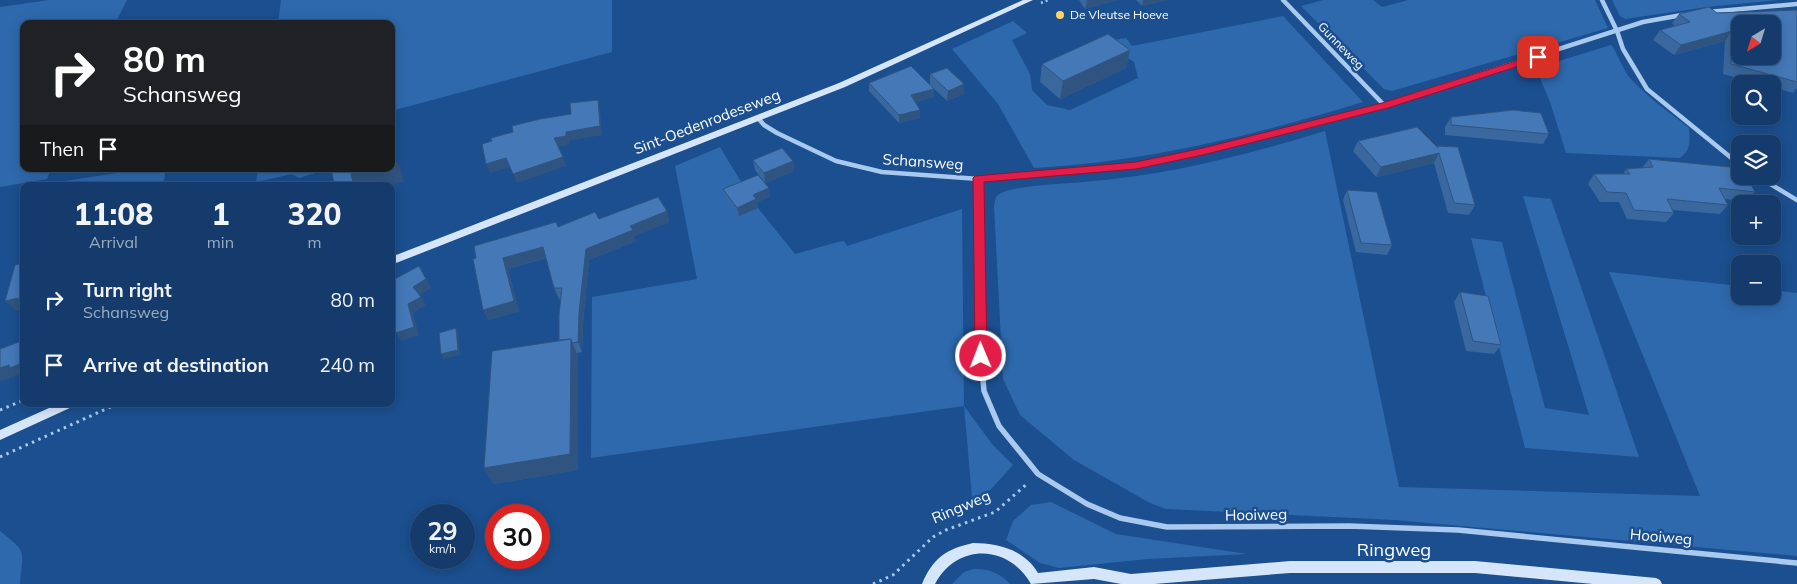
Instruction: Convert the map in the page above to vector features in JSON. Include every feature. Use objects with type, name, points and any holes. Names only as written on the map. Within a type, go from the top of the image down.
[{"type":"street","name":"Sint-Oedenrodeseweg","points":[[395,259],[869,73],[1029,0]]},
{"type":"street","name":"Gunneweg","points":[[1283,0],[1384,105]]},
{"type":"street","points":[[1602,0],[1617,31],[1623,50],[1647,89],[1731,158]]},
{"type":"street","points":[[1699,13],[1797,4]]},
{"type":"street","name":"Schansweg","points":[[758,118],[777,134],[836,161],[858,168],[882,172],[979,178],[1136,165],[1203,152],[1384,105],[1643,22],[1689,14]]},
{"type":"street","name":"Hooiweg","points":[[979,178],[981,356],[984,391],[999,426],[1038,474],[1087,504],[1120,518],[1167,527],[1349,526],[1458,530],[1797,563]]},
{"type":"street","points":[[1772,185],[1797,200]]},
{"type":"street","points":[[0,435],[61,407]]},
{"type":"street","points":[[928,584],[936,569],[947,558],[962,550],[978,547],[995,549],[1011,555],[1025,565],[1036,581]]},
{"type":"street","name":"Ringweg","points":[[1036,581],[1094,573],[1128,582],[1290,568],[1475,567],[1656,584]]},
{"type":"path","points":[[0,410],[20,402]]},
{"type":"path","points":[[0,457],[110,407]]},
{"type":"path","name":"Ringweg","points":[[873,584],[890,579],[900,571],[922,545],[935,536],[958,525],[999,511],[1038,474]]},
{"type":"shaded area","points":[[49,0],[127,0],[117,20],[20,20],[20,172],[50,172],[47,179],[20,182],[20,184],[0,187],[0,7]]},
{"type":"shaded area","points":[[281,0],[612,0],[612,52],[395,110],[395,20],[278,20]]},
{"type":"shaded area","points":[[1323,0],[1373,0],[1382,7],[1408,0],[1595,0],[1608,28],[1392,91],[1384,89],[1301,6]]},
{"type":"shaded area","points":[[1612,0],[1778,0],[1707,7],[1625,19],[1620,16]]},
{"type":"shaded area","points":[[1283,16],[1363,102],[1241,136],[1200,145],[1118,160],[1076,165],[1034,168],[998,104],[952,49],[1013,21],[1027,33],[1012,40],[1030,74],[1032,90],[1047,105],[1070,110],[1138,78],[1134,62],[1108,41],[1126,38],[1132,46]]},
{"type":"shaded area","points":[[1611,45],[1630,78],[1651,98],[1689,128],[1689,145],[1686,152],[1680,158],[1566,153],[1550,102],[1536,68]]},
{"type":"shaded area","points":[[1325,131],[1399,487],[1700,496],[1609,272],[1731,285],[1731,305],[1781,305],[1781,291],[1797,293],[1797,556],[1395,520],[1166,509],[1150,503],[1074,460],[1020,415],[1003,379],[995,199],[1003,192],[1012,189],[1114,179],[1175,170],[1266,148]]},
{"type":"shaded area","points":[[720,147],[754,203],[795,254],[844,241],[847,246],[962,209],[964,406],[591,458],[592,297],[697,279],[675,166]]},
{"type":"shaded area","points":[[123,172],[165,172],[164,182],[58,182]]},
{"type":"shaded area","points":[[258,172],[318,172],[299,178],[292,174],[256,182]]},
{"type":"shaded area","points":[[1523,196],[1551,199],[1639,457],[1525,448],[1471,238],[1502,242],[1545,408],[1589,415]]},
{"type":"shaded area","points":[[964,406],[992,444],[1013,465],[973,509]]},
{"type":"shaded area","points":[[1051,502],[1116,534],[1247,554],[1148,559],[1059,568],[1040,563],[1006,540],[1013,521],[1031,505]]},
{"type":"shaded area","points":[[0,531],[22,553],[20,584],[0,584]]},
{"type":"shaded area","points":[[974,569],[994,572],[1010,584],[952,584],[964,572]]},
{"type":"building","points":[[1709,7],[1717,13],[1797,10],[1797,82],[1781,78],[1781,75],[1771,75],[1735,65],[1781,65],[1781,15],[1731,15],[1731,31],[1681,45],[1660,30],[1690,22],[1679,14]]},
{"type":"building","points":[[1108,34],[1130,50],[1063,81],[1042,64]]},
{"type":"building","points":[[911,66],[934,89],[911,95],[920,110],[899,115],[869,83]]},
{"type":"building","points":[[947,68],[964,84],[948,91],[930,74]]},
{"type":"building","points":[[598,100],[600,126],[566,132],[566,136],[554,138],[563,157],[513,174],[506,158],[486,164],[482,144],[492,141],[491,138],[513,132],[512,126],[571,114],[570,103]]},
{"type":"building","points":[[1513,110],[1541,113],[1549,134],[1451,125],[1451,117]]},
{"type":"building","points":[[1417,127],[1438,148],[1437,146],[1458,147],[1475,205],[1454,203],[1439,153],[1381,167],[1358,141]]},
{"type":"building","points":[[782,148],[793,161],[764,173],[753,160]]},
{"type":"building","points":[[1649,159],[1731,167],[1731,185],[1751,185],[1755,192],[1719,188],[1728,205],[1667,199],[1674,213],[1634,210],[1626,193],[1607,192],[1594,174],[1630,174],[1626,169],[1653,167]]},
{"type":"building","points":[[332,172],[358,172],[351,174],[353,182],[334,182]]},
{"type":"building","points":[[758,175],[769,188],[753,195],[756,199],[737,208],[723,189]]},
{"type":"building","points":[[1347,190],[1377,192],[1392,245],[1361,243]]},
{"type":"building","points":[[658,197],[667,211],[630,226],[633,230],[586,249],[579,312],[578,342],[572,343],[571,339],[559,340],[562,288],[554,288],[543,247],[503,258],[514,301],[483,310],[473,259],[476,258],[474,246],[556,222],[558,227],[595,212],[599,219]]},
{"type":"building","points":[[20,264],[20,298],[5,301],[15,265]]},
{"type":"building","points":[[419,266],[426,279],[413,287],[421,297],[408,304],[414,327],[396,333],[395,329],[395,279]]},
{"type":"building","points":[[1460,292],[1488,296],[1501,345],[1473,341]]},
{"type":"building","points":[[456,328],[458,350],[441,354],[439,333]]},
{"type":"building","points":[[571,339],[570,454],[484,468],[492,351]]},
{"type":"building","points":[[20,342],[20,364],[10,368],[9,365],[0,368],[0,349]]},
{"type":"place","name":"De Vleutse Hoeve","points":[[1060,15]]},
{"type":"route","points":[[981,356],[979,178],[1037,175],[1136,165],[1203,152],[1384,105],[1538,57]]}]
